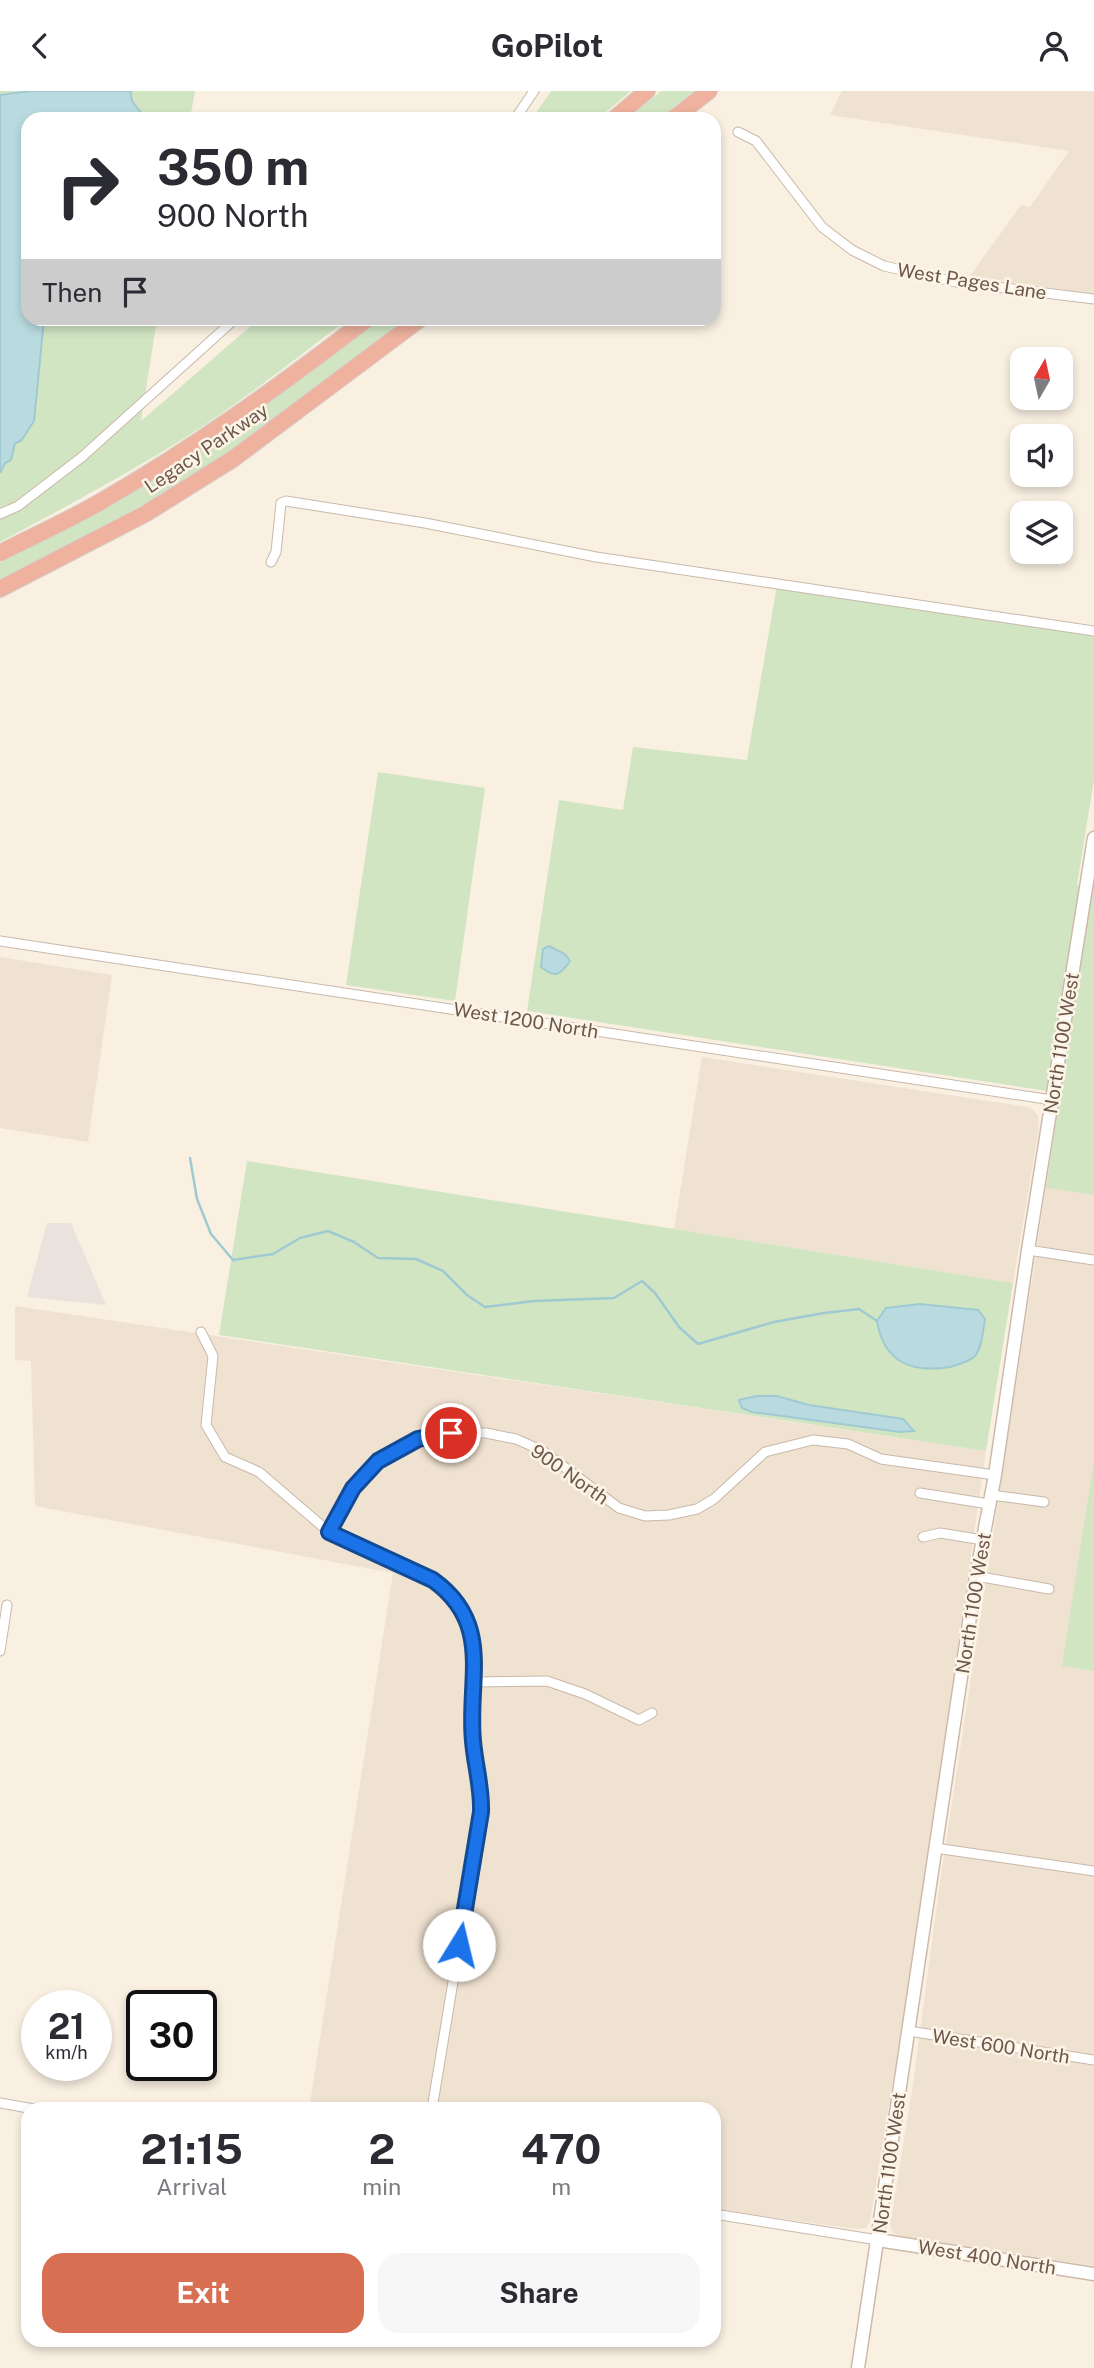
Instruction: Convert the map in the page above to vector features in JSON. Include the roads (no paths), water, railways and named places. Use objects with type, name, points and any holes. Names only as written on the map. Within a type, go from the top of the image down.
[{"type":"highway","points":[[622,112],[647,91]]},
{"type":"highway","points":[[682,112],[709,91]]},
{"type":"highway","name":"Legacy Parkway","points":[[0,553],[98,503],[177,456],[278,387],[358,326]]},
{"type":"highway","name":"Legacy Parkway","points":[[0,589],[145,514],[233,459],[411,326]]},
{"type":"street","points":[[520,112],[534,91]]},
{"type":"street","name":"West Pages Lane","points":[[738,132],[756,141],[822,227],[852,250],[884,267],[956,282],[1094,299]]},
{"type":"street","points":[[0,514],[18,506],[82,457],[227,326]]},
{"type":"street","points":[[271,562],[276,552],[281,503],[286,501],[425,523],[596,557],[1094,631]]},
{"type":"street","name":"North 1100 West","points":[[858,2368],[976,1576],[995,1475],[1094,838]]},
{"type":"street","name":"West 1200 North","points":[[0,941],[1052,1100]]},
{"type":"street","points":[[1028,1250],[1094,1260]]},
{"type":"street","points":[[201,1332],[213,1356],[206,1425],[225,1457],[260,1472],[329,1532],[433,1580],[447,1591],[473,1636],[473,1740],[481,1812],[433,2102]]},
{"type":"street","name":"900 North","points":[[329,1532],[353,1488],[378,1461],[418,1439],[451,1433],[486,1433],[516,1439],[543,1451],[619,1508],[645,1516],[669,1515],[697,1509],[714,1499],[765,1452],[814,1440],[848,1444],[881,1459],[995,1475]]},
{"type":"street","points":[[920,1493],[1044,1502]]},
{"type":"street","points":[[923,1537],[940,1533],[983,1540]]},
{"type":"street","points":[[976,1576],[1049,1589]]},
{"type":"street","points":[[0,1651],[8,1605]]},
{"type":"street","points":[[473,1682],[547,1681],[585,1693],[639,1720],[652,1713]]},
{"type":"street","points":[[935,1848],[1094,1871]]},
{"type":"street","name":"West 600 North","points":[[909,2031],[1094,2060]]},
{"type":"street","points":[[0,2103],[21,2107]]},
{"type":"street","name":"West 400 North","points":[[721,2215],[1094,2274]]},
{"type":"water","points":[[31,91],[131,91],[133,103],[140,112],[21,112],[21,326],[43,326],[34,421],[21,441],[15,443],[11,460],[5,463],[0,473],[0,95]]},
{"type":"water","points":[[549,946],[565,954],[570,961],[557,974],[541,967],[543,949]]},
{"type":"water","points":[[920,1304],[978,1310],[985,1319],[981,1344],[975,1356],[950,1367],[924,1368],[912,1366],[893,1356],[886,1347],[877,1321],[886,1308]]},
{"type":"water","points":[[756,1396],[777,1396],[809,1405],[903,1419],[914,1431],[900,1432],[752,1412],[742,1408],[739,1400]]},
{"type":"waterway","points":[[190,1158],[197,1199],[211,1234],[233,1260],[273,1254],[300,1238],[328,1231],[354,1242],[378,1258],[416,1259],[443,1271],[467,1295],[485,1307],[534,1301],[614,1298],[642,1281],[655,1293],[679,1327],[698,1344],[774,1322],[824,1313],[859,1309],[877,1321]]}]
